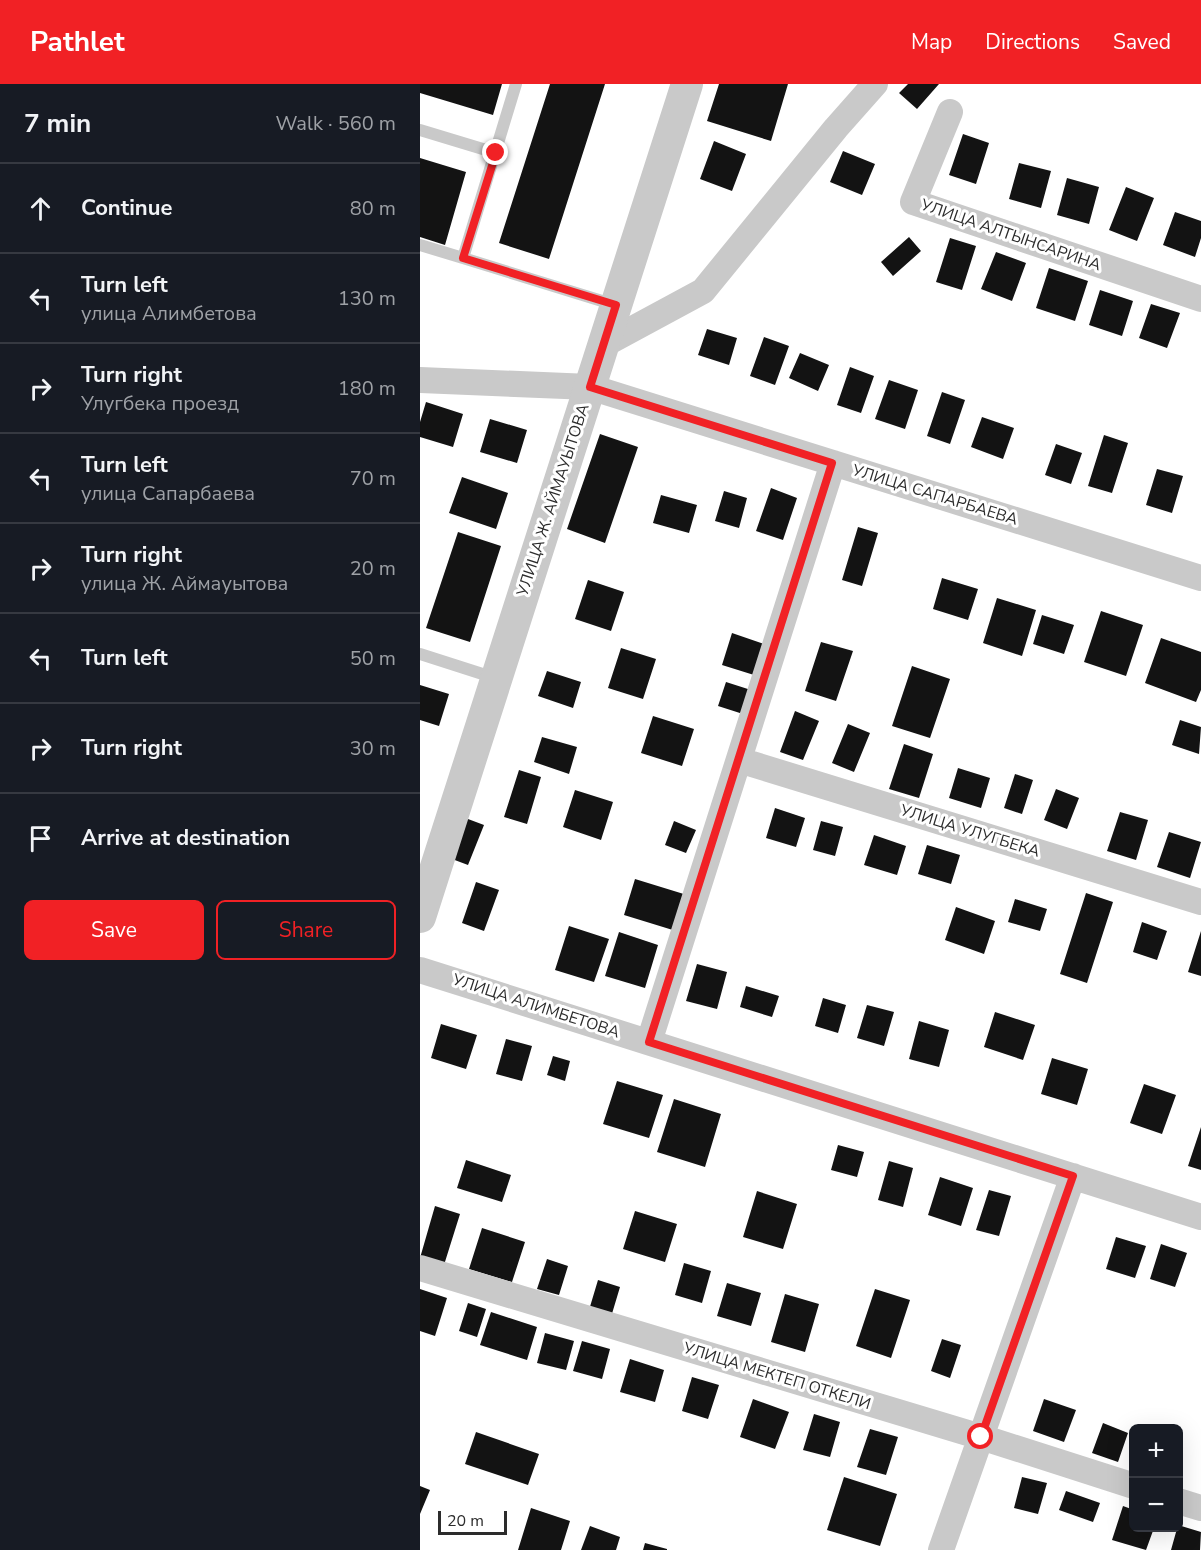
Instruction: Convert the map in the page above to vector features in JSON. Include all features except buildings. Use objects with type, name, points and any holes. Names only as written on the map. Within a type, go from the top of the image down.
[{"type":"street","name":"УЛИЦА Ж. АЙМАУЫТОВА","points":[[420,917],[687,84]]},
{"type":"street","points":[[603,345],[703,291],[875,84]]},
{"type":"street","name":"УЛИЦА АЛТЫНСАРИНА","points":[[950,112],[913,202],[1201,300]]},
{"type":"street","name":"УЛИЦА САПАРБАЕВА","points":[[420,380],[590,387],[1201,578]]},
{"type":"street","points":[[649,1042],[832,463]]},
{"type":"street","name":"УЛИЦА УЛУГБЕКА","points":[[739,760],[1201,902]]},
{"type":"street","name":"УЛИЦА АЛИМБЕТОВА","points":[[420,969],[1201,1217]]},
{"type":"street","points":[[941,1550],[1073,1176]]},
{"type":"street","name":"УЛИЦА МЕКТЕП ОТКЕЛИ","points":[[420,1268],[981,1437],[1129,1484]]},
{"type":"street","points":[[1183,1502],[1201,1508]]},
{"type":"lane","points":[[463,258],[516,84]]},
{"type":"lane","points":[[420,129],[496,153]]},
{"type":"lane","points":[[420,245],[616,305]]},
{"type":"lane","points":[[420,654],[496,678]]},
{"type":"route","points":[[496,153],[463,258],[616,305],[590,387],[832,463],[649,1042],[1073,1176],[981,1437]]}]
